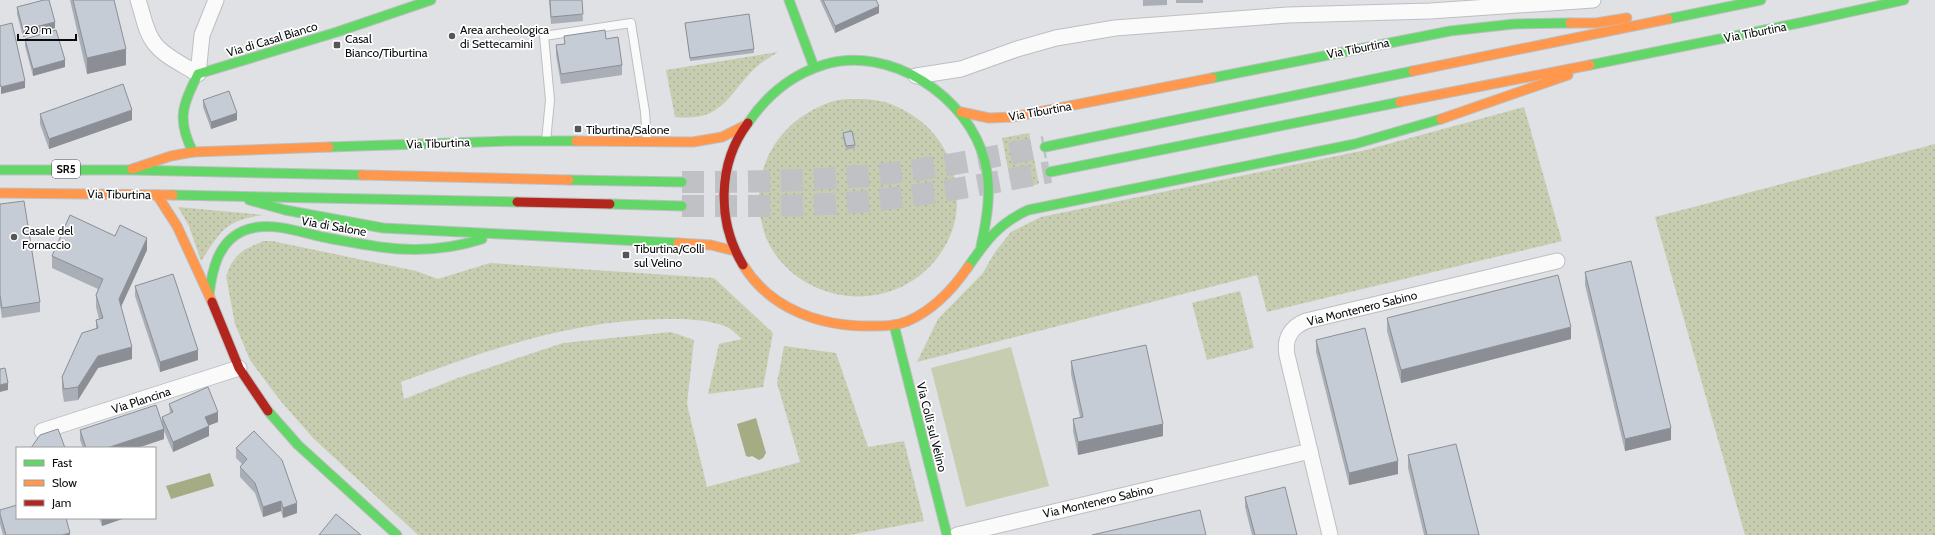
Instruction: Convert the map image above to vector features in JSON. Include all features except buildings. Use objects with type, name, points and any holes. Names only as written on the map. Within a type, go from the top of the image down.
[{"type":"street","points":[[138,0],[148,31],[155,44],[162,51],[198,74]]},
{"type":"street","points":[[193,152],[185,135],[183,117],[186,103],[198,74],[202,35],[216,0]]},
{"type":"street","name":"Via di Casal Bianco","points":[[198,74],[314,39],[431,0]]},
{"type":"street","points":[[789,0],[814,67]]},
{"type":"street","points":[[916,76],[961,69],[1017,49],[1056,38],[1115,28],[1288,15],[1430,11],[1593,0]]},
{"type":"street","name":"Via Tiburtina","points":[[961,112],[989,118],[1013,117],[1450,31],[1514,24],[1596,23],[1760,0]]},
{"type":"street","name":"Via Tiburtina","points":[[1045,147],[1760,0]]},
{"type":"street","name":"Via Tiburtina","points":[[1050,172],[1806,22],[1904,0]]},
{"type":"street","name":"Via Tiburtina","points":[[981,246],[989,204],[987,170],[978,142],[961,112],[937,88],[916,76],[893,66],[861,61],[831,63],[814,67],[795,76],[773,93],[744,126],[732,148],[727,166],[724,188],[728,229],[736,251],[746,270],[762,288],[778,302],[797,314],[820,322],[860,327],[894,325],[919,314],[942,298],[957,282],[981,246],[1001,225],[1028,210],[1355,144],[1386,136],[1508,98],[1605,61]]},
{"type":"street","name":"Via Tiburtina","points":[[131,170],[171,156],[193,152],[546,141],[693,142],[711,140],[730,134],[744,126]]},
{"type":"street","name":"Via Tiburtina","points":[[0,170],[131,170],[682,182]]},
{"type":"street","name":"Via Tiburtina","points":[[0,193],[682,206]]},
{"type":"street","points":[[157,195],[177,226],[209,295],[239,368],[260,400],[288,434],[345,490],[397,535]]},
{"type":"street","name":"Via Tiburtina","points":[[239,197],[285,210],[383,228],[711,245],[736,251]]},
{"type":"street","name":"Via di Salone","points":[[209,295],[213,270],[220,251],[235,236],[254,227],[278,227],[360,243],[421,250],[453,248],[496,234]]},
{"type":"street","name":"Via Montenero Sabino","points":[[1330,535],[1286,348],[1289,334],[1299,324],[1557,261]]},
{"type":"street","name":"Via Colli sul Velino","points":[[894,325],[947,535]]},
{"type":"street","name":"Via Plancina","points":[[42,431],[239,368]]},
{"type":"street","name":"Via Montenero Sabino","points":[[957,535],[1310,450]]},
{"type":"lane","points":[[546,141],[550,100],[544,36],[630,23],[645,112],[647,142]]},
{"type":"shaded area","points":[[778,52],[754,69],[719,107],[702,116],[675,117],[666,70]]},
{"type":"shaded area","points":[[844,99],[865,99],[893,105],[906,111],[928,127],[944,148],[949,160],[956,188],[957,204],[952,231],[942,251],[929,267],[913,280],[895,290],[875,295],[855,296],[834,293],[813,286],[805,282],[782,263],[770,246],[763,228],[759,207],[760,187],[763,169],[771,151],[781,135],[795,122],[812,111],[831,102]]},
{"type":"shaded area","points":[[1524,107],[1562,241],[1267,312],[1257,275],[917,362],[938,319],[983,273],[995,252],[1011,232],[1041,217],[1366,150]]},
{"type":"shaded area","points":[[1029,133],[1039,184],[1012,190],[1002,138]]},
{"type":"shaded area","points":[[1935,144],[1935,535],[1745,535],[1655,217]]},
{"type":"shaded area","points":[[178,207],[263,215],[240,220],[225,229],[201,261],[189,226]]},
{"type":"shaded area","points":[[263,241],[272,241],[416,271],[438,279],[490,263],[714,278],[773,333],[763,387],[708,394],[719,344],[742,339],[729,328],[718,324],[695,320],[665,319],[597,325],[563,331],[498,348],[401,382],[404,399],[458,378],[563,343],[671,332],[694,340],[687,404],[707,487],[800,462],[777,383],[784,346],[836,353],[868,447],[904,441],[924,521],[850,535],[418,535],[313,438],[279,399],[250,360],[235,324],[226,276],[231,264],[237,256],[244,250]]},
{"type":"shaded area","points":[[1240,291],[1254,348],[1207,360],[1192,303]]},
{"type":"shaded area","points":[[1011,347],[1049,486],[966,507],[931,368]]},
{"type":"shaded area","points":[[756,418],[766,453],[763,458],[759,460],[752,456],[746,456],[737,424]]},
{"type":"shaded area","points":[[210,473],[214,486],[171,499],[166,486]]},
{"type":"tunnel","points":[[682,182],[735,182],[867,176],[931,168],[1045,147]]},
{"type":"tunnel","points":[[682,206],[748,206],[858,202],[930,193],[1050,172]]},
{"type":"traffic: fast","points":[[193,152],[184,130],[183,121],[185,104],[198,74],[337,32],[431,0]]},
{"type":"traffic: fast","points":[[789,0],[814,67]]},
{"type":"traffic: fast","points":[[1668,19],[1761,0]]},
{"type":"traffic: fast","points":[[1590,65],[1799,23],[1904,0]]},
{"type":"traffic: fast","points":[[1212,78],[1450,31],[1514,24],[1570,23]]},
{"type":"traffic: fast","points":[[748,123],[763,104],[790,80],[800,74],[823,65],[849,60],[874,62],[899,69],[923,81],[944,97],[962,116],[976,138],[985,162],[988,183],[988,204],[981,246]]},
{"type":"traffic: fast","points":[[1045,147],[1413,71]]},
{"type":"traffic: fast","points":[[1050,172],[1400,102]]},
{"type":"traffic: fast","points":[[968,267],[987,241],[1001,227],[1008,221],[1028,210],[1355,144],[1441,119]]},
{"type":"traffic: fast","points":[[329,147],[513,141],[576,141]]},
{"type":"traffic: fast","points":[[0,170],[131,170],[362,175]]},
{"type":"traffic: fast","points":[[569,180],[682,182]]},
{"type":"traffic: fast","points":[[173,195],[517,202]]},
{"type":"traffic: fast","points":[[249,200],[285,210],[383,228],[678,243]]},
{"type":"traffic: fast","points":[[610,204],[682,206]]},
{"type":"traffic: fast","points":[[209,295],[214,267],[222,249],[234,236],[253,228],[283,228],[323,237],[393,249],[419,250],[444,248],[482,239]]},
{"type":"traffic: fast","points":[[894,325],[947,535]]},
{"type":"traffic: fast","points":[[268,411],[298,445],[397,535]]},
{"type":"traffic: slow","points":[[1570,23],[1596,23],[1627,18]]},
{"type":"traffic: slow","points":[[1413,71],[1668,19]]},
{"type":"traffic: slow","points":[[1400,102],[1590,65]]},
{"type":"traffic: slow","points":[[1441,119],[1568,75]]},
{"type":"traffic: slow","points":[[961,112],[989,118],[1013,117],[1212,78]]},
{"type":"traffic: slow","points":[[576,141],[693,142],[722,137],[744,126]]},
{"type":"traffic: slow","points":[[132,169],[171,156],[193,152],[329,147]]},
{"type":"traffic: slow","points":[[362,175],[569,180]]},
{"type":"traffic: slow","points":[[0,193],[173,195]]},
{"type":"traffic: slow","points":[[157,195],[177,226],[212,302]]},
{"type":"traffic: slow","points":[[678,243],[711,245],[735,251]]},
{"type":"traffic: slow","points":[[743,265],[755,281],[768,294],[799,313],[817,319],[853,326],[886,326],[908,321],[926,311],[942,298],[968,267]]},
{"type":"traffic: jam","points":[[743,265],[734,248],[728,230],[724,193],[730,156],[748,123]]},
{"type":"traffic: jam","points":[[517,202],[610,204]]},
{"type":"traffic: jam","points":[[212,302],[239,368],[268,411]]},
{"type":"place","name":"Area archeologica di Settecamini","points":[[452,36]]},
{"type":"place","name":"Casal Bianco/Tiburtina","points":[[337,45]]},
{"type":"place","name":"Tiburtina/Salone","points":[[578,129]]},
{"type":"place","name":"Casale del Fornaccio","points":[[14,237]]},
{"type":"place","name":"Tiburtina/Colli sul Velino","points":[[626,255]]}]
